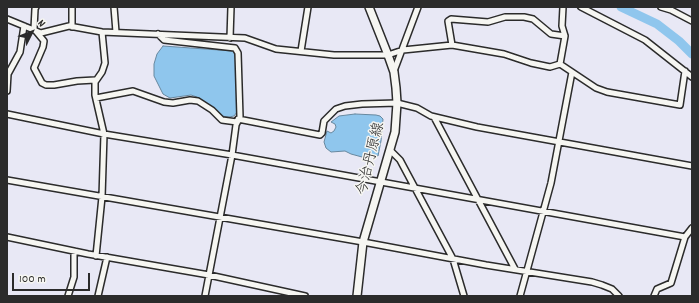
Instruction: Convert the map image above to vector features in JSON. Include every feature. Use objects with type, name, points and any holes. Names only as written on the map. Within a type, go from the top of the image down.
[{"type":"main road","name":"今治丹原線","points":[[357,296],[363,242],[395,132],[397,103],[394,72],[368,7]]},
{"type":"street","points":[[36,7],[34,9],[34,29],[44,41],[34,68],[42,83],[46,85],[54,85],[95,80]]},
{"type":"street","points":[[72,7],[72,27]]},
{"type":"street","points":[[114,7],[116,32]]},
{"type":"street","points":[[230,38],[231,7]]},
{"type":"street","points":[[301,52],[308,7]]},
{"type":"street","points":[[394,72],[418,7]]},
{"type":"street","points":[[560,64],[565,36],[562,26],[563,7]]},
{"type":"street","points":[[581,7],[645,40],[692,77]]},
{"type":"street","points":[[661,7],[671,10],[692,21]]},
{"type":"street","points":[[452,45],[448,22],[451,19],[488,22],[505,17],[524,17],[533,19],[551,34],[565,36]]},
{"type":"street","points":[[7,19],[41,33],[68,26],[102,32],[245,38],[276,49],[334,55],[388,55],[403,50],[452,45],[504,54],[531,63],[550,67],[560,64]]},
{"type":"street","points":[[7,91],[8,74],[20,52],[24,26]]},
{"type":"street","points":[[96,256],[102,197],[104,134],[96,98],[95,80],[102,72],[105,63],[102,32]]},
{"type":"street","points":[[158,34],[164,40],[236,48],[238,53],[240,117],[236,125],[232,155],[205,296]]},
{"type":"street","points":[[560,64],[596,88],[607,92],[680,105],[685,71]]},
{"type":"street","points":[[520,296],[542,212],[551,184],[572,72]]},
{"type":"street","points":[[96,98],[133,91],[164,102],[173,103],[190,100],[198,101],[212,110],[222,120],[238,120],[320,135],[322,133],[324,121],[336,109],[345,106],[362,104],[397,103],[417,108],[434,117],[477,127],[692,166]]},
{"type":"street","points":[[7,114],[104,134],[232,155],[685,237]]},
{"type":"street","points":[[434,117],[515,269]]},
{"type":"street","points":[[390,150],[400,160],[453,259],[464,296]]},
{"type":"street","points":[[7,180],[602,284],[612,289],[619,296]]},
{"type":"street","points":[[654,296],[657,290],[671,283],[685,237],[692,228]]},
{"type":"street","points":[[7,237],[96,256],[209,275],[305,296]]},
{"type":"street","points":[[68,296],[74,277],[74,251]]},
{"type":"street","points":[[98,296],[106,257]]},
{"type":"water","points":[[163,46],[233,51],[236,54],[237,112],[234,116],[221,116],[213,108],[197,97],[191,95],[170,98],[163,94],[154,76],[154,64],[157,54]]},
{"type":"water","points":[[355,114],[376,115],[383,119],[378,156],[366,155],[362,157],[345,151],[331,152],[326,148],[324,142],[327,131],[331,133],[336,127],[335,124],[331,122],[339,116]]},
{"type":"waterway","points":[[621,7],[657,24],[679,41],[692,54]]}]
